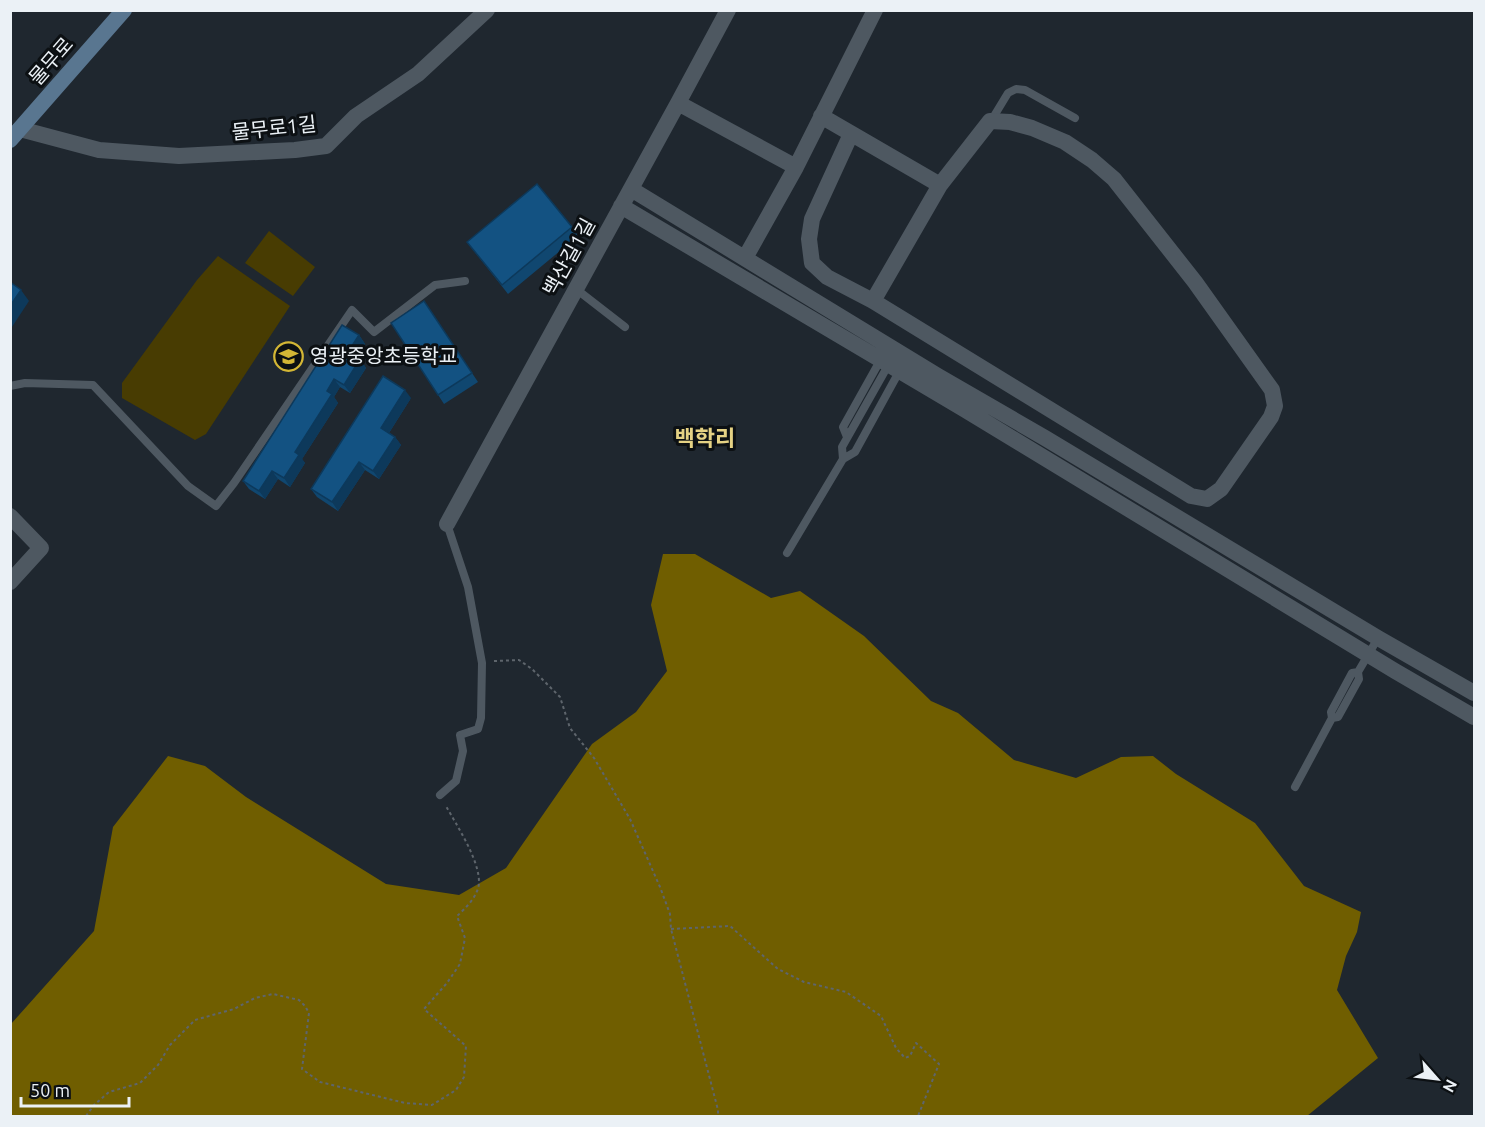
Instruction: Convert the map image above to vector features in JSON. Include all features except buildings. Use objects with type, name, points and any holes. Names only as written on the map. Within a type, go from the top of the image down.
[{"type":"main road","name":"물무로","points":[[15,134],[124,10]]},
{"type":"street","name":"물무로1길","points":[[15,134],[99,150],[179,156],[295,150],[326,146],[356,116],[418,74],[487,10]]},
{"type":"street","name":"백산길1길","points":[[447,524],[728,10]]},
{"type":"street","points":[[745,258],[796,167],[875,10]]},
{"type":"street","points":[[678,103],[796,167]]},
{"type":"street","points":[[821,116],[940,184]]},
{"type":"street","points":[[851,134],[812,219],[809,239],[812,262],[827,277],[873,301],[1191,496],[1207,499],[1221,489],[1271,417],[1275,406],[1272,390],[1195,282],[1114,179],[1092,159],[1065,142],[1032,128],[1010,122],[990,121],[940,184],[873,301]]},
{"type":"street","points":[[631,189],[745,258],[974,414],[1368,655],[1474,717]]},
{"type":"street","points":[[621,206],[894,358],[1474,693]]},
{"type":"street","points":[[10,516],[40,548],[10,582]]},
{"type":"lane","points":[[990,121],[1008,93],[1016,89],[1025,90],[1075,118]]},
{"type":"lane","points":[[10,386],[25,383],[93,386],[188,486],[216,506],[352,310],[374,332],[435,285],[465,281]]},
{"type":"lane","points":[[576,289],[625,327]]},
{"type":"lane","points":[[843,459],[842,447],[847,437],[843,427],[894,358]]},
{"type":"lane","points":[[787,553],[843,459],[855,452],[894,358]]},
{"type":"lane","points":[[440,795],[456,781],[463,751],[460,735],[478,729],[481,718],[482,663],[468,587],[447,524]]},
{"type":"lane","points":[[1295,787],[1332,718],[1331,712],[1352,673],[1358,672],[1378,638]]},
{"type":"path","points":[[482,663],[519,660],[532,669],[560,697],[570,728],[594,758],[630,819],[660,887],[669,914],[718,1116]]},
{"type":"path","points":[[86,1116],[94,1105],[110,1092],[140,1083],[158,1065],[170,1045],[195,1020],[234,1009],[255,998],[273,994],[299,999],[309,1013],[302,1069],[320,1082],[405,1103],[432,1105],[456,1090],[464,1077],[466,1046],[424,1009],[447,983],[459,964],[465,938],[457,916],[469,906],[480,884],[476,863],[440,795]]},
{"type":"path","points":[[671,929],[730,926],[778,969],[804,982],[846,992],[881,1016],[896,1048],[905,1058],[910,1056],[916,1043],[939,1064],[918,1116]]},
{"type":"shaded area","points":[[269,231],[315,267],[293,296],[245,263]]},
{"type":"shaded area","points":[[218,256],[290,306],[206,434],[195,440],[122,398],[122,383],[197,280]]},
{"type":"shaded area","points":[[663,554],[695,554],[771,598],[800,591],[864,636],[931,701],[958,713],[1014,760],[1076,778],[1121,757],[1153,756],[1176,774],[1255,823],[1304,886],[1361,912],[1357,932],[1346,956],[1337,990],[1378,1058],[1307,1116],[11,1116],[11,1024],[94,931],[113,827],[168,756],[205,766],[246,797],[386,884],[459,895],[506,868],[592,744],[636,712],[667,671],[651,605]]},
{"type":"place","name":"영광중앙초등학교","points":[[289,356]]},
{"type":"district","name":"백학리","points":[[705,438]]}]
